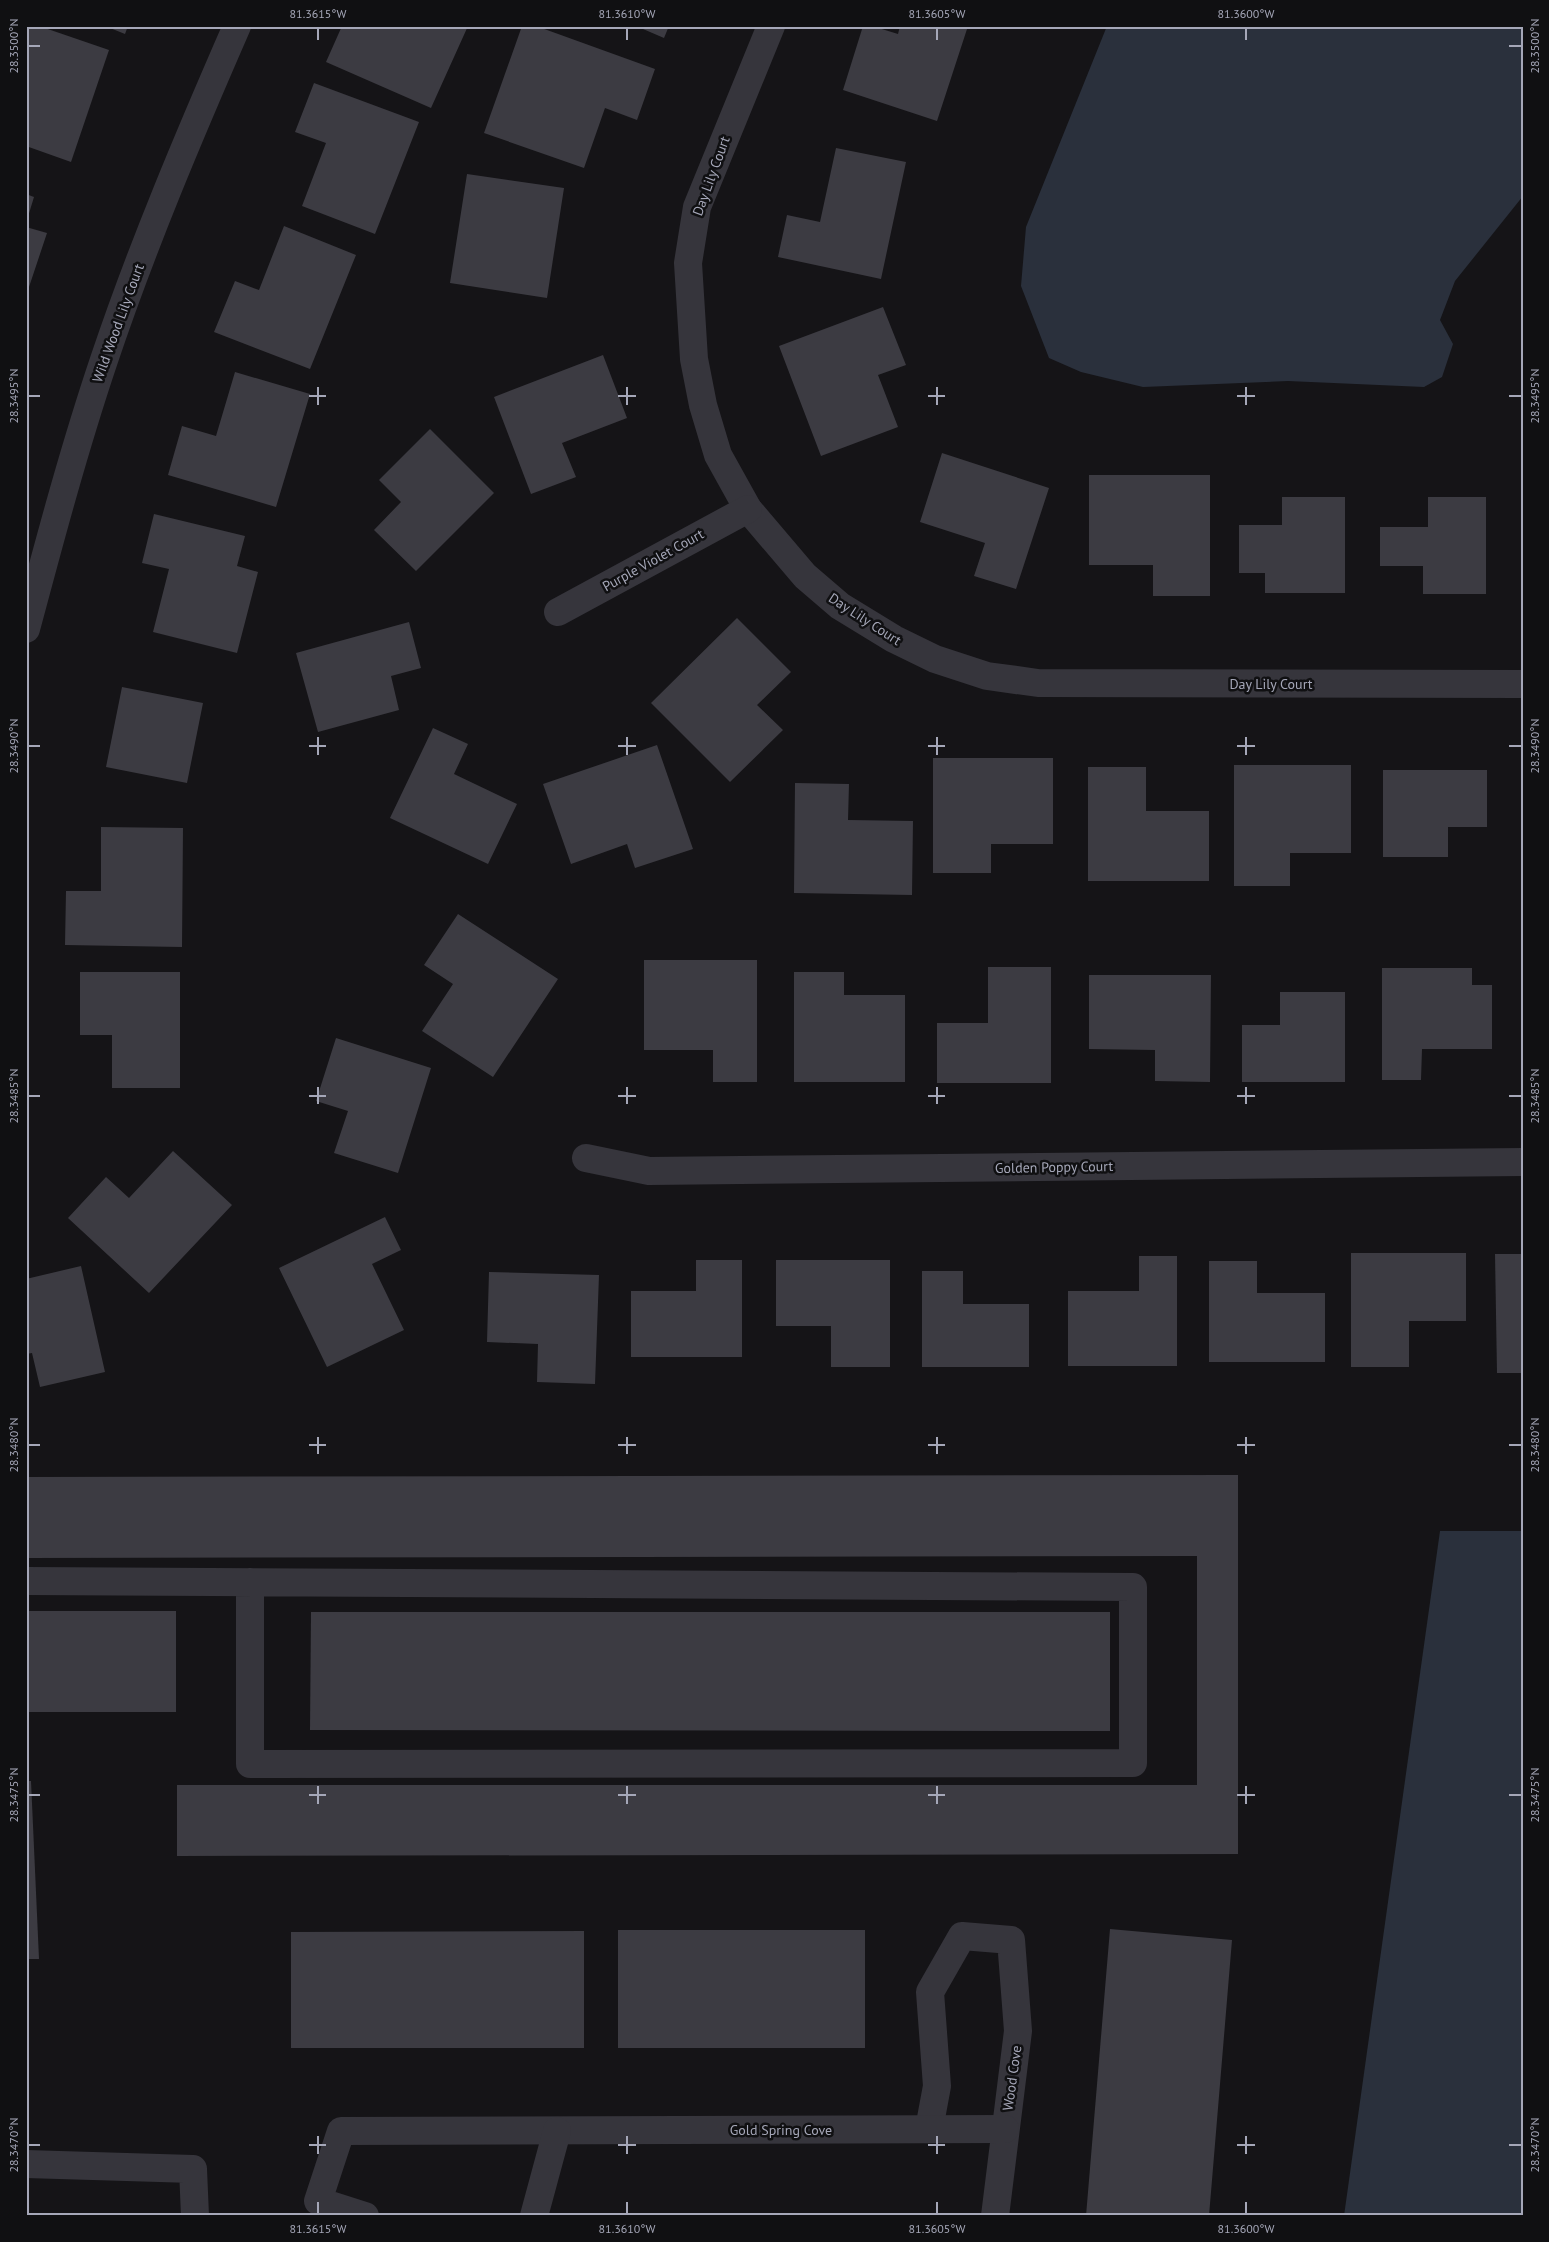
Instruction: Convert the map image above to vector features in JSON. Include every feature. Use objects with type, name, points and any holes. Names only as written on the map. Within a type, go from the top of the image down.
[{"type":"street","name":"Wild Wood Lily Court","points":[[26,629],[54,525],[104,360],[178,159],[237,26]]},
{"type":"street","name":"Day Lily Court","points":[[771,26],[697,207],[688,263],[694,359],[703,405],[718,455],[748,509],[805,576],[840,606],[894,639],[935,659],[987,676],[1038,683],[1523,684]]},
{"type":"street","name":"Purple Violet Court","points":[[558,612],[748,509]]},
{"type":"street","name":"Golden Poppy Court","points":[[586,1158],[649,1171],[1523,1162]]},
{"type":"street","points":[[26,1581],[250,1582],[1133,1587],[1133,1763],[250,1764],[250,1582]]},
{"type":"street","name":"Wood Cove","points":[[929,2129],[937,2086],[930,1992],[962,1936],[1011,1940],[1018,2032],[995,2216]]},
{"type":"street","name":"Gold Spring Cove","points":[[364,2216],[318,2201],[341,2132],[1005,2129]]},
{"type":"street","points":[[534,2216],[557,2131]]},
{"type":"street","points":[[26,2164],[193,2168],[195,2216]]},
{"type":"water","points":[[1107,26],[1523,26],[1523,196],[1455,281],[1440,320],[1453,344],[1442,377],[1424,387],[1288,381],[1143,387],[1081,372],[1049,358],[1021,286],[1026,227]]},
{"type":"water","points":[[1440,1531],[1523,1531],[1523,2216],[1344,2216]]},
{"type":"building","points":[[26,26],[39,26],[109,50],[71,162],[26,146]]},
{"type":"building","points":[[105,26],[128,26],[125,34]]},
{"type":"building","points":[[342,26],[372,28],[373,26],[468,26],[431,108],[326,62]]},
{"type":"building","points":[[522,26],[536,26],[655,69],[637,120],[605,108],[584,168],[484,133]]},
{"type":"building","points":[[636,26],[669,26],[664,38]]},
{"type":"building","points":[[863,26],[872,26],[898,34],[900,26],[968,26],[937,121],[843,90]]},
{"type":"building","points":[[314,83],[419,122],[375,234],[302,206],[326,143],[295,132]]},
{"type":"building","points":[[836,148],[906,162],[881,279],[778,257],[787,215],[820,222]]},
{"type":"building","points":[[467,174],[564,188],[547,298],[450,283]]},
{"type":"building","points":[[26,194],[34,197],[27,220],[26,220]]},
{"type":"building","points":[[284,226],[356,255],[310,369],[214,332],[235,281],[259,290]]},
{"type":"building","points":[[26,227],[47,233],[27,293],[26,293]]},
{"type":"building","points":[[883,307],[906,365],[878,375],[898,427],[821,456],[779,346]]},
{"type":"building","points":[[603,355],[627,418],[562,443],[576,477],[531,494],[494,397]]},
{"type":"building","points":[[235,372],[310,394],[276,507],[168,475],[182,426],[216,436]]},
{"type":"building","points":[[430,429],[494,493],[416,571],[374,530],[401,502],[379,480]]},
{"type":"building","points":[[942,453],[1049,488],[1016,589],[974,576],[985,543],[920,522]]},
{"type":"building","points":[[1089,475],[1210,475],[1210,596],[1153,596],[1153,565],[1089,565]]},
{"type":"building","points":[[1282,497],[1345,497],[1345,593],[1265,593],[1265,573],[1239,573],[1239,525],[1282,525]]},
{"type":"building","points":[[1428,497],[1486,497],[1486,594],[1423,594],[1423,566],[1380,566],[1380,527],[1428,527]]},
{"type":"building","points":[[154,514],[245,536],[237,566],[258,572],[237,653],[153,632],[169,569],[142,563]]},
{"type":"building","points":[[737,618],[791,672],[757,705],[783,730],[730,782],[651,703]]},
{"type":"building","points":[[409,622],[421,668],[391,676],[399,710],[318,732],[296,653]]},
{"type":"building","points":[[122,687],[203,703],[187,783],[106,767]]},
{"type":"building","points":[[433,728],[468,744],[454,774],[517,804],[488,864],[390,818]]},
{"type":"building","points":[[657,745],[693,849],[635,868],[627,844],[571,864],[543,784]]},
{"type":"building","points":[[933,758],[1053,758],[1053,844],[991,844],[991,873],[933,873]]},
{"type":"building","points":[[1234,765],[1351,765],[1351,853],[1290,853],[1290,886],[1234,886]]},
{"type":"building","points":[[1088,767],[1146,767],[1146,811],[1209,811],[1209,881],[1088,881]]},
{"type":"building","points":[[1383,770],[1487,770],[1487,827],[1448,827],[1448,857],[1383,857]]},
{"type":"building","points":[[1521,771],[1523,771],[1523,881],[1521,881]]},
{"type":"building","points":[[795,783],[849,784],[848,820],[913,821],[912,895],[794,893]]},
{"type":"building","points":[[101,827],[183,828],[182,947],[65,945],[66,891],[101,891]]},
{"type":"building","points":[[458,914],[558,979],[493,1077],[422,1031],[453,984],[424,965]]},
{"type":"building","points":[[644,960],[757,960],[757,1082],[713,1082],[713,1050],[644,1050]]},
{"type":"building","points":[[988,967],[1051,967],[1051,1083],[937,1083],[937,1023],[988,1023]]},
{"type":"building","points":[[1382,968],[1472,968],[1472,985],[1492,985],[1492,1049],[1422,1049],[1421,1080],[1382,1080]]},
{"type":"building","points":[[80,972],[180,972],[180,1088],[112,1088],[112,1035],[80,1035]]},
{"type":"building","points":[[794,972],[844,972],[844,995],[905,995],[905,1082],[794,1082]]},
{"type":"building","points":[[1089,975],[1211,975],[1210,1082],[1155,1081],[1155,1050],[1089,1049]]},
{"type":"building","points":[[1280,992],[1345,992],[1345,1082],[1242,1082],[1242,1025],[1280,1025]]},
{"type":"building","points":[[336,1038],[431,1068],[398,1173],[334,1153],[348,1111],[316,1101]]},
{"type":"building","points":[[173,1151],[232,1205],[149,1293],[68,1218],[106,1177],[129,1198]]},
{"type":"building","points":[[385,1217],[401,1250],[372,1264],[404,1330],[327,1367],[279,1268]]},
{"type":"building","points":[[1351,1253],[1466,1253],[1466,1321],[1409,1321],[1409,1367],[1351,1367]]},
{"type":"building","points":[[1495,1254],[1523,1254],[1523,1373],[1497,1373]]},
{"type":"building","points":[[1139,1256],[1177,1256],[1177,1366],[1068,1366],[1068,1291],[1139,1291]]},
{"type":"building","points":[[696,1260],[742,1260],[742,1357],[631,1357],[631,1291],[696,1291]]},
{"type":"building","points":[[776,1260],[890,1260],[890,1367],[831,1367],[831,1326],[776,1326]]},
{"type":"building","points":[[1209,1261],[1257,1261],[1257,1293],[1325,1293],[1325,1362],[1209,1362]]},
{"type":"building","points":[[81,1266],[105,1372],[40,1387],[32,1353],[26,1354],[26,1279]]},
{"type":"building","points":[[922,1271],[963,1271],[963,1304],[1029,1304],[1029,1367],[922,1367]]},
{"type":"building","points":[[489,1272],[599,1275],[595,1384],[537,1382],[538,1344],[487,1342]]},
{"type":"building","points":[[1238,1475],[1238,1854],[177,1856],[177,1785],[1197,1785],[1197,1556],[26,1558],[26,1477]]},
{"type":"building","points":[[26,1611],[176,1611],[176,1712],[26,1712]]},
{"type":"building","points":[[311,1612],[1110,1612],[1110,1731],[310,1730]]},
{"type":"building","points":[[26,1781],[31,1781],[39,1959],[26,1959]]},
{"type":"building","points":[[1110,1929],[1232,1940],[1209,2216],[1086,2216]]},
{"type":"building","points":[[618,1930],[865,1930],[865,2048],[618,2048]]},
{"type":"building","points":[[584,1931],[584,2048],[291,2048],[291,1932]]},
{"type":"building","points":[[26,2213],[183,2213],[183,2216],[26,2216]]}]
